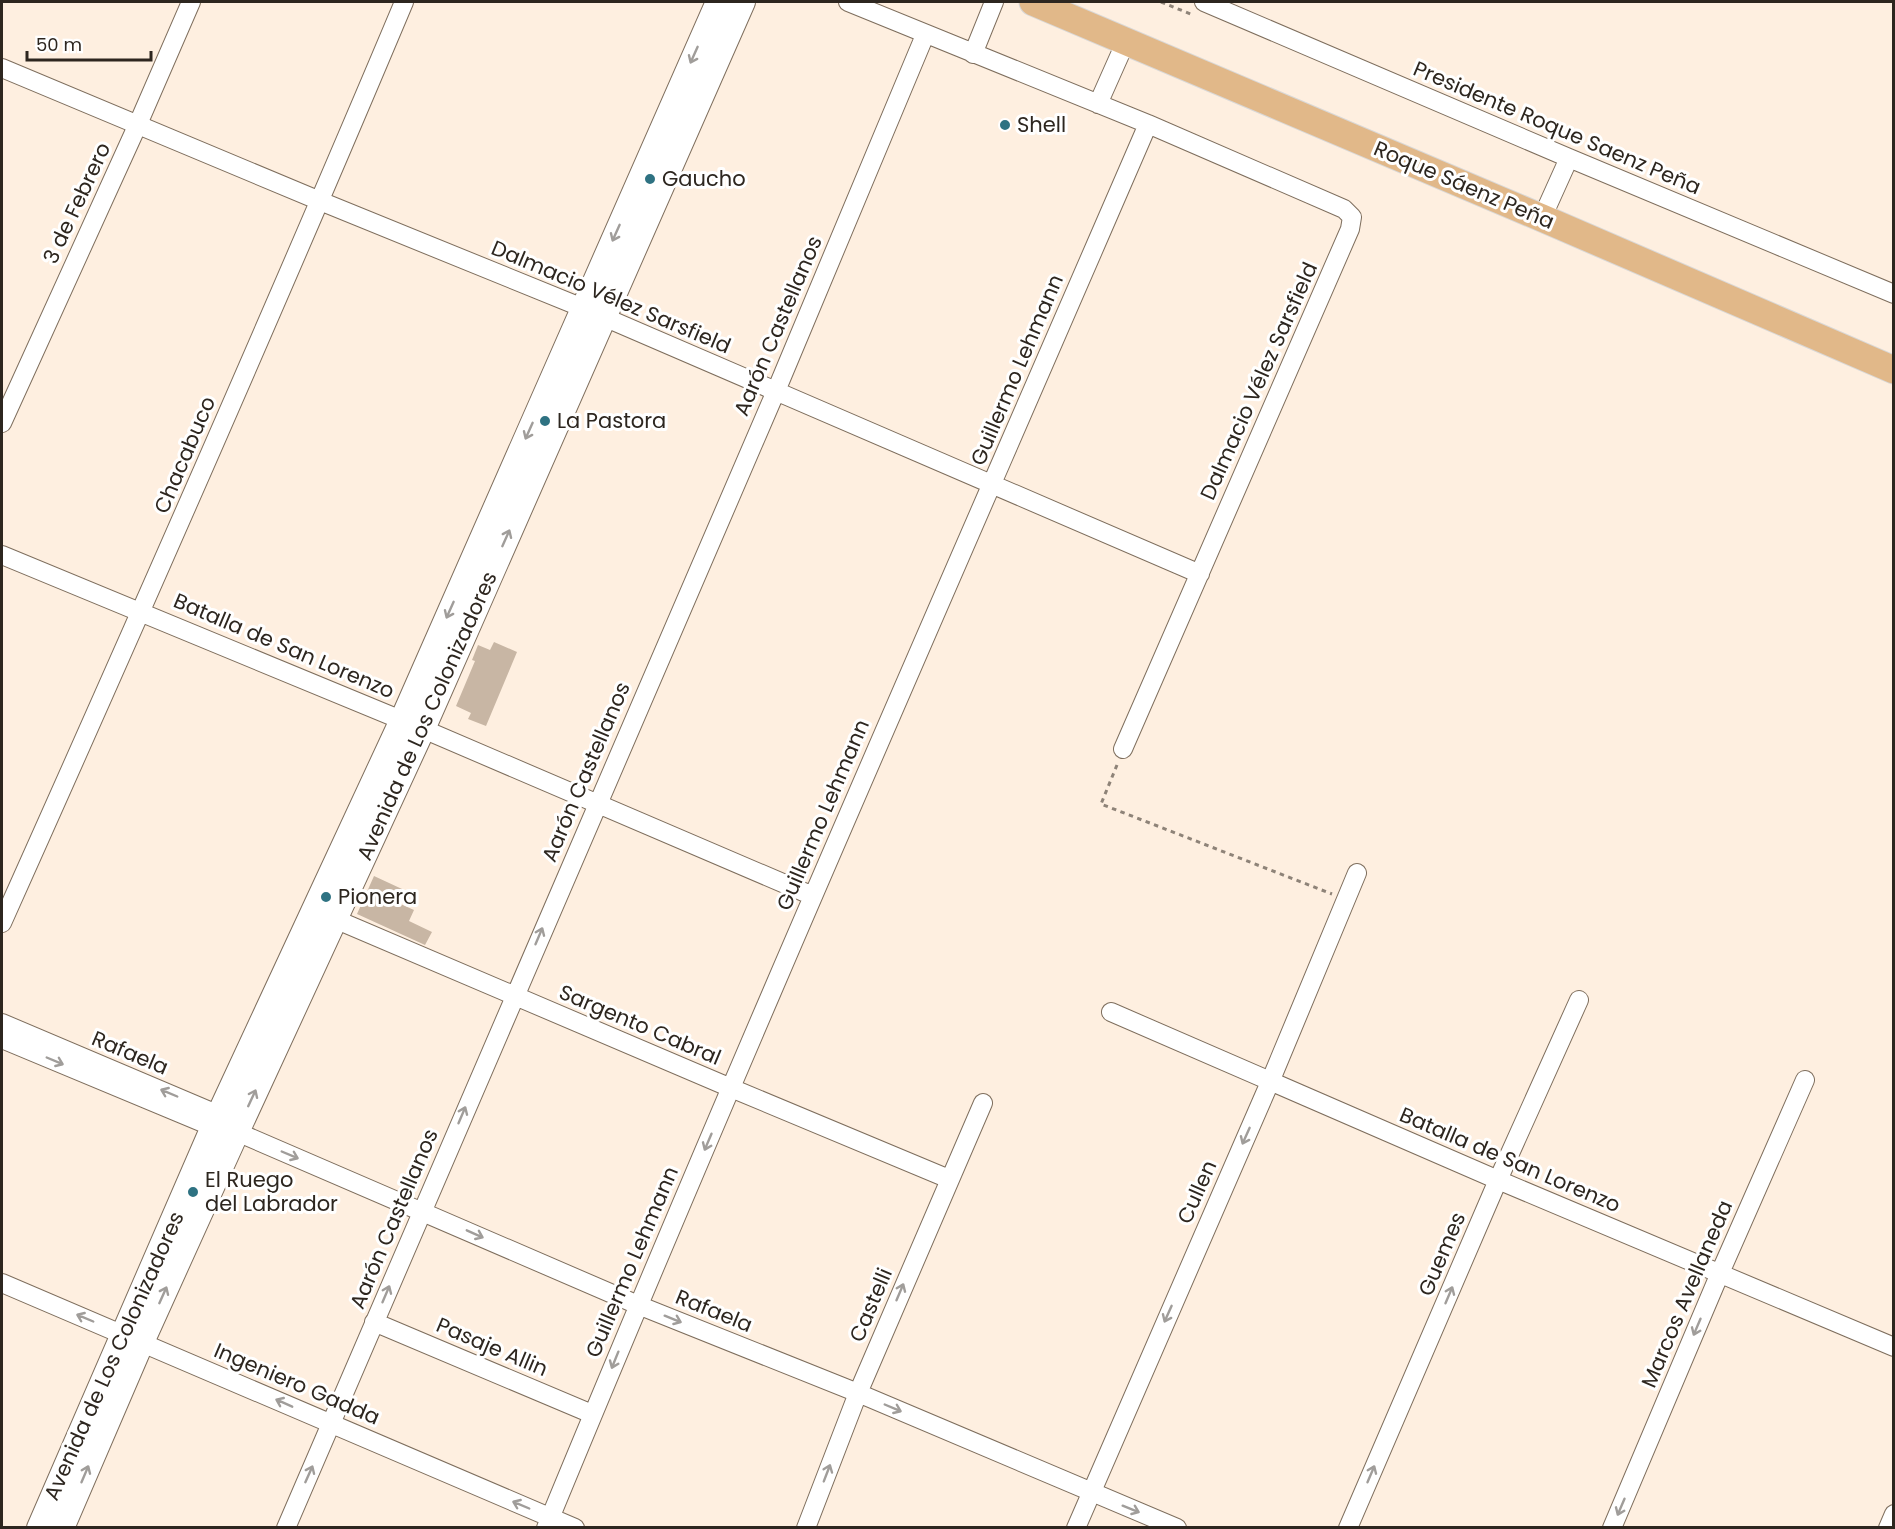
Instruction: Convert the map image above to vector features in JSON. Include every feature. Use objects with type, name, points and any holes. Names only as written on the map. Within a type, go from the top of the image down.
[{"type":"main road","name":"Avenida de Los Colonizadores","points":[[62,1527],[133,1338],[223,1125],[325,915],[412,724],[593,313],[718,2]]},
{"type":"main road","name":"Avenida de Los Colonizadores","points":[[593,313],[743,2]]},
{"type":"main road","name":"Roque Sáenz Peña","points":[[1035,2],[1893,370]]},
{"type":"main road","name":"Avenida de Los Colonizadores","points":[[39,1527],[133,1338]]},
{"type":"street","name":"3 de Febrero","points":[[2,423],[138,124],[190,2]]},
{"type":"street","name":"Chacabuco","points":[[2,923],[142,611],[404,2]]},
{"type":"street","points":[[848,2],[1148,124]]},
{"type":"street","points":[[973,54],[994,2]]},
{"type":"street","name":"Presidente Roque Saenz Peña","points":[[1204,2],[1893,294]]},
{"type":"street","name":"Aarón Castellanos","points":[[286,1527],[776,391],[926,35]]},
{"type":"street","points":[[1098,104],[1126,41]]},
{"type":"street","name":"Dalmacio Vélez Sarsfield","points":[[2,68],[593,313],[1200,574]]},
{"type":"street","name":"Dalmacio Vélez Sarsfield","points":[[1123,749],[1350,229],[1352,217],[1344,209],[1148,124]]},
{"type":"street","name":"Guillermo Lehmann","points":[[548,1522],[892,709],[992,485],[1148,124]]},
{"type":"street","points":[[1542,218],[1569,158]]},
{"type":"street","name":"Batalla de San Lorenzo","points":[[2,555],[412,724],[813,896]]},
{"type":"street","name":"Cullen","points":[[1076,1527],[1270,1082],[1357,873]]},
{"type":"street","name":"Sargento Cabral","points":[[325,915],[949,1179]]},
{"type":"street","name":"Guemes","points":[[1348,1527],[1498,1180],[1579,1000]]},
{"type":"street","name":"Batalla de San Lorenzo","points":[[1111,1012],[1498,1180],[1893,1347]]},
{"type":"street","name":"Rafaela","points":[[2,1023],[223,1125],[638,1305],[858,1393],[1176,1527]]},
{"type":"street","name":"Rafaela","points":[[2,1039],[223,1125]]},
{"type":"street","name":"Marcos Avellaneda","points":[[1612,1527],[1805,1080]]},
{"type":"street","name":"Castelli","points":[[806,1527],[858,1393],[983,1104]]},
{"type":"street","name":"Ingeniero Gadda","points":[[2,1283],[331,1424],[548,1522],[575,1527]]},
{"type":"street","name":"Pasaje Allin","points":[[374,1322],[592,1414]]},
{"type":"street","points":[[1888,1527],[1893,1514]]},
{"type":"path","points":[[1123,749],[1101,804],[1346,899]]},
{"type":"building","points":[[494,642],[517,652],[486,726],[468,719],[471,713],[456,706],[475,661],[472,660],[478,645],[490,650]]},
{"type":"building","points":[[374,876],[402,889],[396,902],[414,910],[409,921],[432,932],[425,945],[357,914]]},
{"type":"place","name":"Shell","points":[[1005,125]]},
{"type":"place","name":"Gaucho","points":[[650,179]]},
{"type":"place","name":"La Pastora","points":[[545,421]]},
{"type":"place","name":"Pionera","points":[[326,897]]},
{"type":"place","name":"El Ruego del Labrador","points":[[193,1192]]}]
